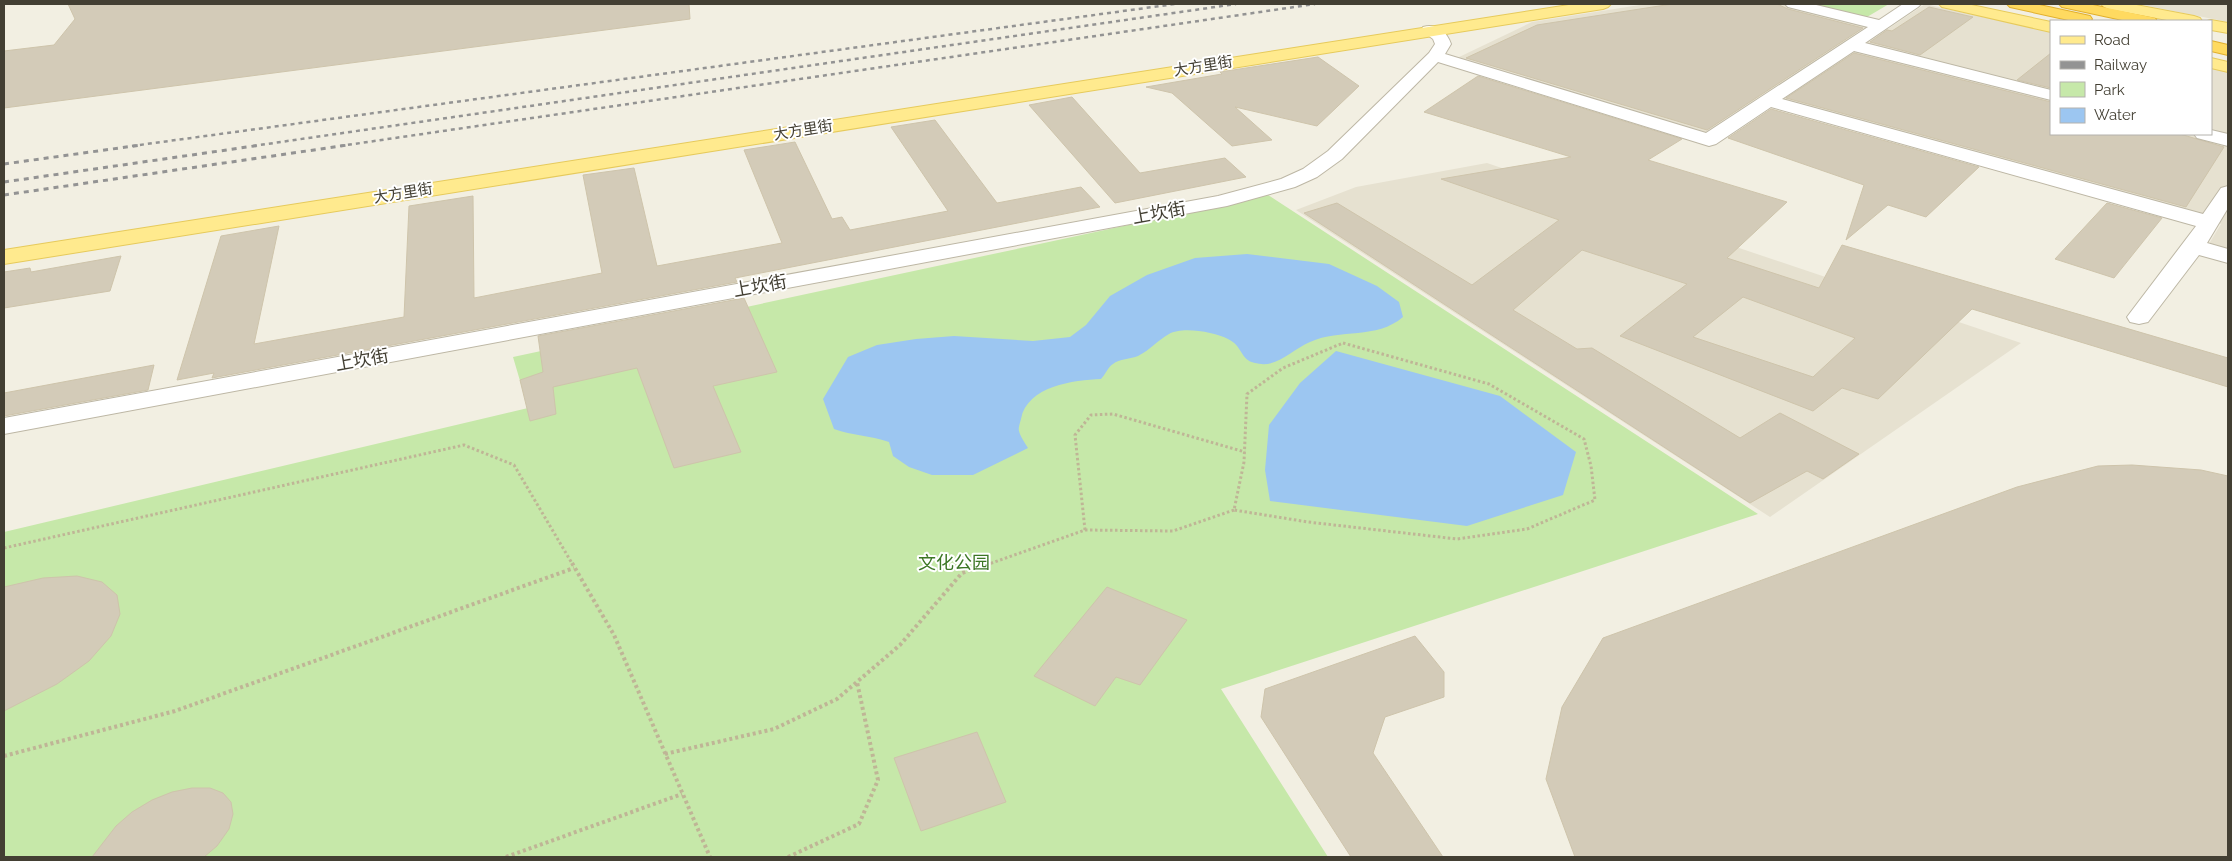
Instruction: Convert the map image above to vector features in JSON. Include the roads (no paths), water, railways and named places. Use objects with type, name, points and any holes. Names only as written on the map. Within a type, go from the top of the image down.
[{"type":"highway","points":[[2015,4],[2091,20]]},
{"type":"highway","points":[[2067,4],[2144,20]]},
{"type":"highway","points":[[2212,34],[2228,38]]},
{"type":"highway","points":[[2212,46],[2228,50]]},
{"type":"main road","name":"大方里街","points":[[4,250],[1562,4]]},
{"type":"main road","name":"大方里街","points":[[4,256],[1603,4]]},
{"type":"main road","points":[[1947,4],[2050,27]]},
{"type":"main road","points":[[2109,4],[2189,20]]},
{"type":"main road","points":[[2212,25],[2228,28]]},
{"type":"main road","points":[[2212,63],[2228,66]]},
{"type":"street","points":[[1793,4],[1881,25]]},
{"type":"street","points":[[1429,30],[1440,36],[1443,44],[1435,56],[1709,140],[1913,4]]},
{"type":"street","points":[[1852,45],[2050,95]]},
{"type":"street","name":"上坎街","points":[[4,426],[1220,202],[1288,183],[1310,173],[1335,155],[1435,56]]},
{"type":"street","points":[[1769,101],[2217,217]]},
{"type":"street","points":[[2208,135],[2228,140]]},
{"type":"street","points":[[2139,317],[2217,217],[2228,192]]},
{"type":"street","points":[[2194,246],[2228,256]]},
{"type":"water","points":[[1247,254],[1329,264],[1377,286],[1399,302],[1403,317],[1381,329],[1334,335],[1310,342],[1284,358],[1263,364],[1247,359],[1233,342],[1222,336],[1190,330],[1169,334],[1138,356],[1116,362],[1101,379],[1065,383],[1042,392],[1032,399],[1025,408],[1019,425],[1020,433],[1028,448],[973,475],[932,475],[909,467],[893,456],[889,442],[834,429],[823,399],[848,357],[877,345],[916,339],[954,336],[1033,341],[1070,337],[1086,325],[1110,296],[1147,275],[1195,258]]},
{"type":"water","points":[[1336,351],[1500,396],[1576,452],[1563,495],[1467,526],[1270,501],[1265,470],[1269,425],[1300,383]]},
{"type":"railway","points":[[132,146],[1175,4]]},
{"type":"railway","points":[[253,146],[1236,4]]},
{"type":"railway","points":[[340,146],[1315,4]]},
{"type":"railway","points":[[4,164],[141,145]]},
{"type":"railway","points":[[4,182],[261,145]]},
{"type":"railway","points":[[4,195],[348,145]]},
{"type":"park label","name":"文化公园","points":[[954,563]]}]
